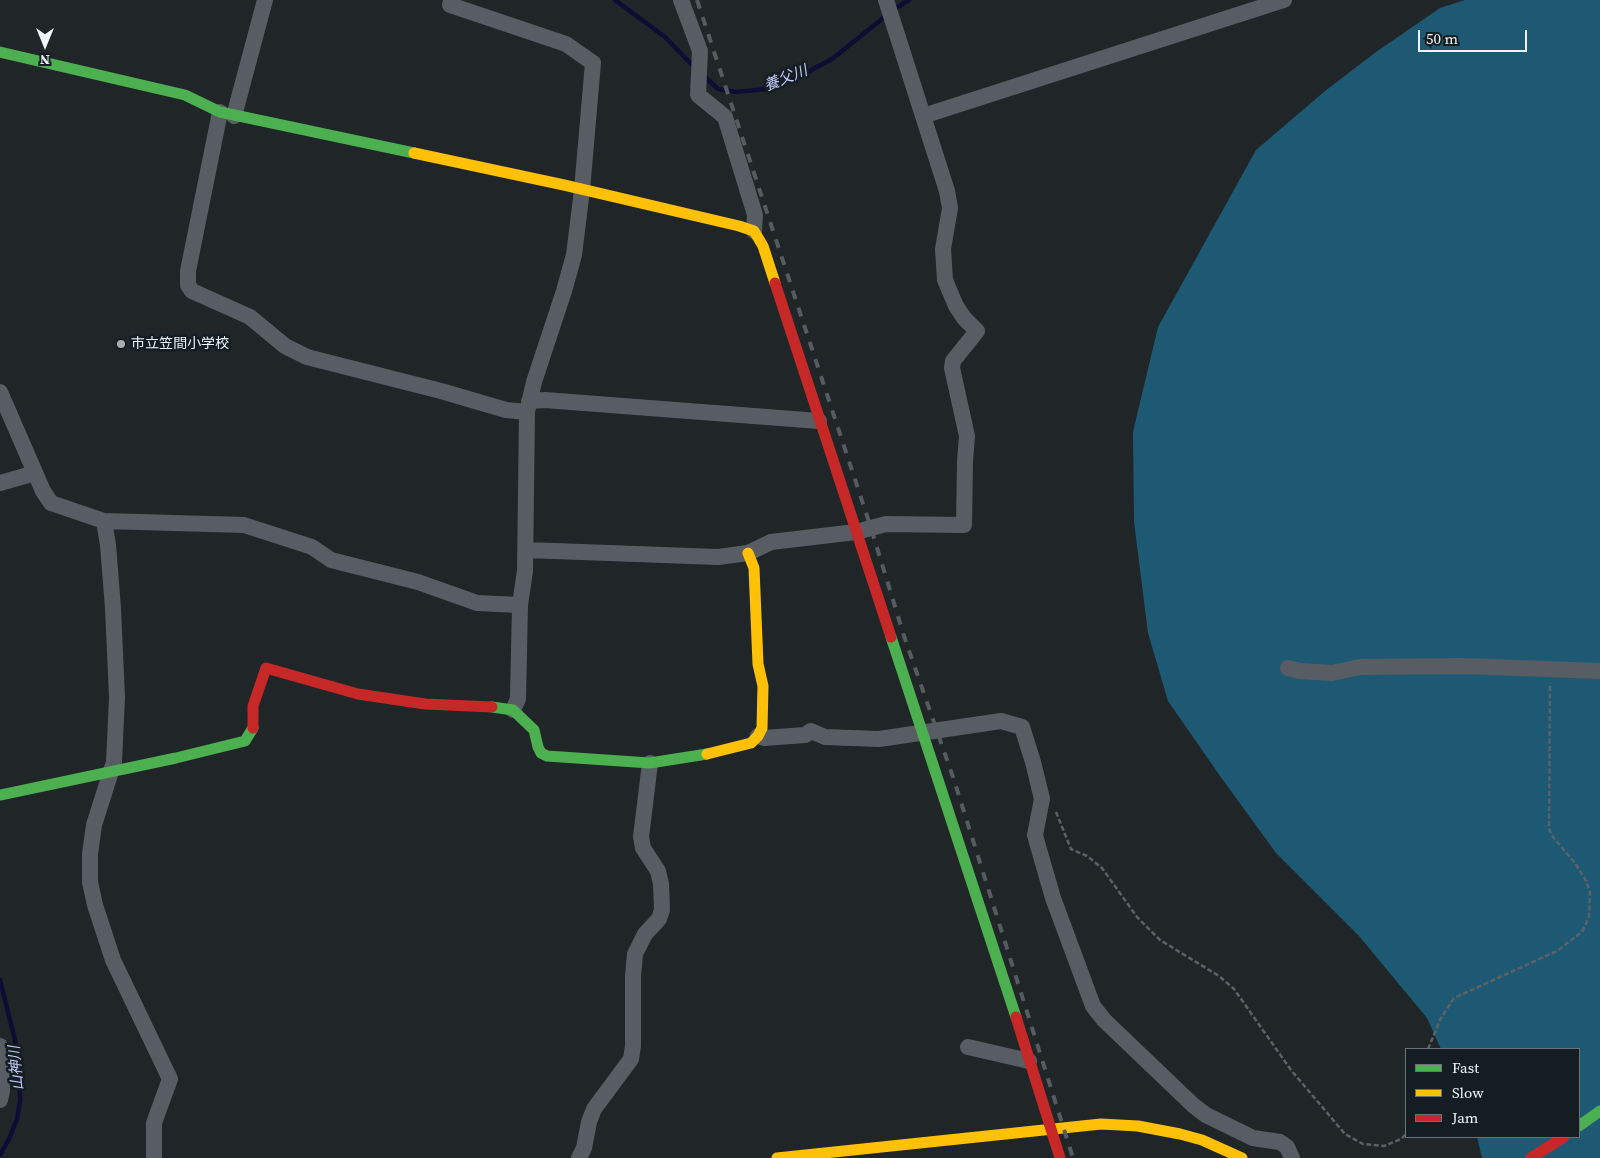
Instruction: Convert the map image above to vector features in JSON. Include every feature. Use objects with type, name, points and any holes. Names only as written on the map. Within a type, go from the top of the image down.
[{"type":"street","points":[[264,0],[227,114],[188,271],[188,285],[192,291],[250,317],[285,346],[307,357],[506,410],[546,400],[819,421]]},
{"type":"street","points":[[451,0],[450,5],[566,44],[593,63],[582,190],[574,255],[528,406],[525,571],[520,605],[518,699],[513,710]]},
{"type":"street","points":[[681,0],[700,52],[698,95],[724,117],[755,215],[754,231],[763,246],[819,421],[999,963],[1060,1158]]},
{"type":"street","points":[[923,116],[1284,0]]},
{"type":"street","points":[[526,550],[718,557],[748,553],[771,542],[856,532],[886,524],[964,525],[967,436],[952,368],[953,361],[977,331],[964,318],[956,306],[945,280],[943,249],[950,208],[947,191],[887,2]]},
{"type":"street","points":[[0,52],[185,95],[227,114],[582,190],[754,231]]},
{"type":"street","points":[[0,392],[35,473],[51,504],[104,521],[244,525],[312,547],[332,560],[418,582],[477,603],[520,605]]},
{"type":"street","points":[[0,483],[35,473]]},
{"type":"street","points":[[104,521],[108,545],[112,599],[117,697],[114,762],[94,825],[90,854],[90,882],[94,906],[113,960],[170,1080],[154,1123],[154,1158]]},
{"type":"street","points":[[0,795],[245,741],[253,730],[254,706],[266,668],[358,694],[425,704],[483,706],[513,710],[534,730],[538,747],[547,756],[650,763],[703,755],[751,743],[758,736],[762,728],[763,686],[758,664],[754,568],[748,553]]},
{"type":"street","points":[[1288,668],[1300,671],[1332,673],[1360,668],[1464,666],[1600,671]]},
{"type":"street","points":[[758,736],[764,738],[805,735],[811,731],[825,737],[879,739],[1000,721],[1022,727],[1042,799],[1035,835],[1053,898],[1093,1006],[1104,1020],[1194,1106],[1206,1115],[1253,1138],[1280,1142],[1286,1147],[1292,1158]]},
{"type":"street","points":[[579,1158],[584,1148],[588,1122],[594,1109],[631,1059],[633,1046],[633,976],[635,954],[644,934],[659,919],[662,910],[661,884],[658,871],[643,848],[641,837],[650,763]]},
{"type":"street","points":[[0,1046],[2,1091],[0,1100]]},
{"type":"street","points":[[968,1047],[1029,1060]]},
{"type":"street","points":[[1580,1125],[1600,1111]]},
{"type":"street","points":[[777,1158],[819,1156],[1081,1125],[1121,1124],[1180,1134],[1202,1140],[1242,1158]]},
{"type":"street","points":[[1531,1158],[1562,1138]]},
{"type":"path","points":[[1428,1048],[1440,1018],[1454,998],[1557,951],[1582,932],[1589,917],[1590,892],[1586,881],[1549,829],[1550,670]]},
{"type":"path","points":[[1056,811],[1071,849],[1087,856],[1102,868],[1137,917],[1160,940],[1218,976],[1234,989],[1290,1070],[1345,1134],[1362,1144],[1384,1146],[1405,1135]]},
{"type":"shaded area","points":[[1465,0],[1600,0],[1600,1158],[1482,1158],[1477,1138],[1580,1138],[1580,1048],[1441,1048],[1427,1018],[1359,936],[1276,853],[1220,776],[1168,701],[1148,633],[1134,522],[1133,432],[1158,327],[1256,150],[1325,91],[1376,52],[1440,8]]},
{"type":"waterway","name":"養父川","points":[[615,0],[665,37],[695,68]]},
{"type":"waterway","name":"養父川","points":[[893,10],[909,0]]},
{"type":"waterway","name":"養父川","points":[[703,75],[718,89],[736,92],[767,89],[800,76],[832,59],[887,15]]},
{"type":"waterway","name":"山神川","points":[[0,980],[15,1040],[19,1066],[20,1101],[17,1119],[0,1155]]},
{"type":"railway","points":[[697,0],[871,528],[904,636],[954,780],[1073,1158]]},
{"type":"traffic: fast","points":[[0,52],[185,95],[220,112],[414,153]]},
{"type":"traffic: fast","points":[[891,637],[1016,1017]]},
{"type":"traffic: fast","points":[[492,707],[513,710],[534,730],[538,747],[541,753],[547,756],[650,763],[707,754]]},
{"type":"traffic: fast","points":[[0,795],[176,758],[245,741],[253,728]]},
{"type":"traffic: fast","points":[[1580,1125],[1600,1111]]},
{"type":"traffic: slow","points":[[414,153],[564,185],[754,231],[763,246],[775,283]]},
{"type":"traffic: slow","points":[[707,754],[751,743],[758,736],[762,728],[763,686],[758,664],[754,568],[748,553]]},
{"type":"traffic: slow","points":[[777,1158],[1101,1124],[1138,1126],[1180,1134],[1202,1140],[1242,1158]]},
{"type":"traffic: jam","points":[[775,283],[891,637]]},
{"type":"traffic: jam","points":[[253,728],[253,706],[266,668],[358,694],[425,704],[492,707]]},
{"type":"traffic: jam","points":[[1016,1017],[1060,1158]]},
{"type":"traffic: jam","points":[[1531,1158],[1562,1138]]},
{"type":"place","name":"市立笠間小学校","points":[[121,344]]}]
